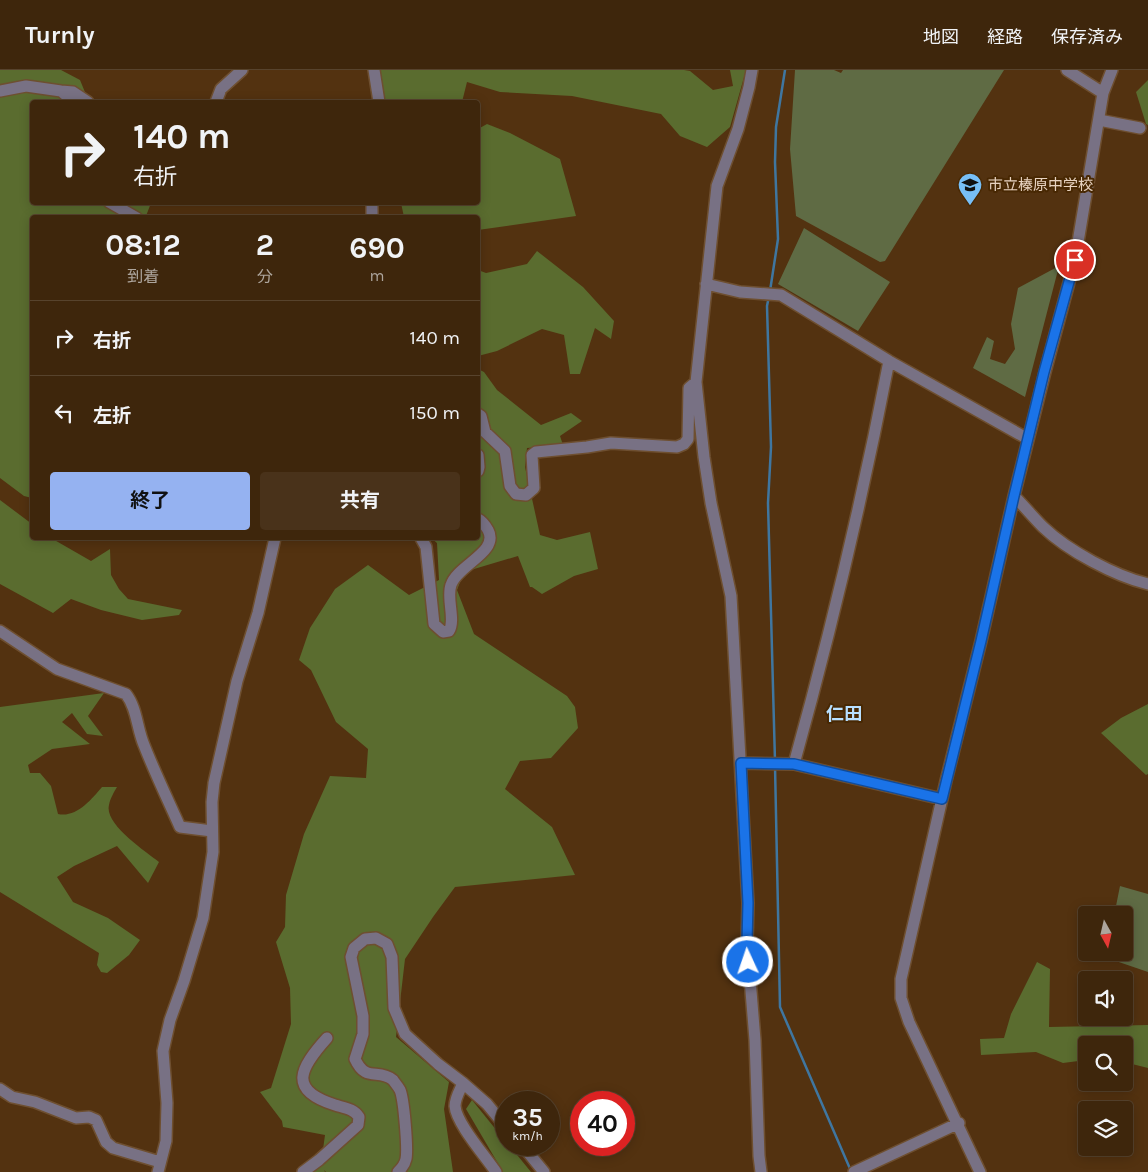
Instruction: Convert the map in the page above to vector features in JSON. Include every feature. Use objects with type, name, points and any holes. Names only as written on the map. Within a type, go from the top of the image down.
[{"type":"street","points":[[217,100],[221,89],[242,70]]},
{"type":"street","points":[[374,70],[379,100]]},
{"type":"street","points":[[752,70],[750,87],[738,129],[716,186],[696,382],[711,503],[732,596],[748,903],[747,942],[755,1040],[761,1172]]},
{"type":"street","points":[[1067,70],[1103,93]]},
{"type":"street","points":[[980,1172],[959,1123],[910,1022],[901,998],[901,979],[1044,372],[1075,260],[1103,93],[1112,70]]},
{"type":"street","points":[[0,91],[26,86],[73,92],[85,100]]},
{"type":"street","points":[[61,91],[72,100]]},
{"type":"street","points":[[1099,120],[1140,128]]},
{"type":"street","points":[[114,205],[132,215]]},
{"type":"street","points":[[706,284],[740,292],[781,295],[889,361],[1028,439]]},
{"type":"street","points":[[794,764],[810,710],[870,458],[889,361]]},
{"type":"street","points":[[480,415],[485,432],[505,451],[510,486],[516,494],[526,495],[534,488],[532,455],[536,452],[611,443],[677,447],[684,444],[688,438],[688,388],[696,382]]},
{"type":"street","points":[[1014,496],[1044,528],[1076,553],[1134,580],[1148,584]]},
{"type":"street","points":[[422,540],[426,547],[434,624],[443,632],[449,631],[452,627],[450,585],[458,573],[487,548],[490,540],[489,532],[480,520]]},
{"type":"street","points":[[0,1089],[12,1097],[35,1102],[76,1118],[89,1117],[96,1120],[106,1142],[113,1148],[159,1167],[166,1141],[167,1103],[163,1050],[170,1020],[204,918],[213,852],[213,793],[237,681],[258,614],[276,540]]},
{"type":"street","points":[[0,630],[57,668],[126,694],[131,701],[149,759],[180,827],[212,831]]},
{"type":"street","points":[[741,763],[794,764],[942,799]]},
{"type":"street","points":[[398,1172],[406,1159],[405,1128],[400,1090],[391,1079],[369,1074],[359,1069],[355,1059],[363,1034],[362,1016],[351,957],[354,948],[365,939],[376,938],[387,944],[392,957],[394,1008],[405,1034],[487,1104],[495,1114]]},
{"type":"street","points":[[303,1172],[320,1160],[358,1125],[359,1117],[355,1111],[320,1100],[308,1093],[303,1084],[303,1074],[311,1056],[327,1038]]},
{"type":"street","points":[[463,1084],[455,1105],[457,1114],[496,1172]]},
{"type":"street","points":[[854,1172],[959,1123]]},
{"type":"street","points":[[531,1156],[544,1172]]},
{"type":"green space","points":[[0,70],[61,70],[80,80],[88,100],[30,100],[30,205],[150,205],[146,215],[30,215],[30,498],[24,496],[0,478]]},
{"type":"green space","points":[[379,70],[684,70],[690,71],[713,90],[733,86],[730,70],[746,70],[730,127],[707,147],[680,136],[661,114],[572,96],[500,92],[467,82],[462,100],[383,100]]},
{"type":"green space","points":[[795,70],[834,70],[841,73],[843,70],[1004,70],[885,261],[880,262],[796,216],[790,149]]},
{"type":"green space","points":[[1148,80],[1148,125],[1146,124],[1136,92]]},
{"type":"green space","points":[[487,124],[510,133],[560,159],[576,216],[480,230],[480,215],[404,215],[401,205],[480,205],[480,128]]},
{"type":"green space","points":[[804,228],[890,282],[858,331],[778,284]]},
{"type":"green space","points":[[537,251],[583,287],[614,321],[611,339],[595,328],[580,374],[570,374],[564,335],[542,329],[497,351],[480,355],[480,271],[486,273],[527,264]]},
{"type":"green space","points":[[1059,266],[1025,397],[973,368],[987,337],[994,341],[990,359],[1005,364],[1015,349],[1011,324],[1018,288]]},
{"type":"green space","points":[[480,370],[484,372],[497,390],[541,425],[571,413],[582,421],[560,436],[563,445],[527,448],[525,467],[540,535],[557,540],[590,532],[598,569],[574,576],[542,594],[530,587],[518,556],[464,572],[457,590],[474,634],[567,696],[575,707],[578,728],[551,758],[520,761],[505,789],[552,827],[575,875],[455,887],[405,959],[396,1037],[449,1082],[444,1109],[453,1172],[326,1172],[324,1170],[325,1172],[311,1172],[321,1164],[325,1135],[283,1127],[282,1121],[260,1092],[271,1088],[291,1024],[290,988],[276,942],[285,927],[286,895],[304,834],[330,776],[366,778],[368,749],[336,722],[311,670],[299,660],[310,628],[335,589],[368,565],[409,595],[439,580],[437,543],[433,540],[480,540]]},
{"type":"green space","points":[[0,500],[30,522],[30,540],[54,540],[91,561],[110,549],[111,575],[119,589],[128,599],[182,610],[179,615],[142,620],[101,610],[71,599],[53,613],[0,584]]},
{"type":"green space","points":[[104,693],[88,716],[103,736],[87,734],[72,713],[62,722],[90,744],[52,749],[28,765],[30,773],[40,773],[51,786],[58,814],[65,815],[77,811],[102,787],[117,787],[109,805],[109,812],[113,820],[127,836],[159,862],[148,883],[117,846],[74,866],[57,877],[73,902],[108,918],[140,940],[129,955],[107,973],[101,972],[97,965],[99,953],[0,892],[0,707]]},
{"type":"green space","points":[[1148,704],[1148,774],[1146,775],[1101,733],[1121,718]]},
{"type":"green space","points":[[1120,886],[1148,894],[1148,972],[1116,961],[1133,961],[1133,906],[1116,906]]},
{"type":"green space","points":[[1037,962],[1050,969],[1049,1027],[1148,1025],[1148,1068],[1133,1064],[1133,1036],[1078,1036],[1078,1061],[1063,1063],[1036,1052],[981,1055],[980,1039],[1004,1038],[1011,1014]]},
{"type":"green space","points":[[472,1100],[495,1128],[495,1156],[518,1156],[531,1172],[503,1172],[466,1109]]},
{"type":"waterway","points":[[770,291],[778,239],[775,162],[776,127],[785,70]]},
{"type":"waterway","points":[[769,296],[767,306],[771,447],[768,503],[775,761]]},
{"type":"waterway","points":[[775,766],[780,1007],[851,1171]]},
{"type":"place","name":"市立榛原中学校","points":[[970,206]]},
{"type":"district","name":"仁田","points":[[844,714]]},
{"type":"route","points":[[748,962],[748,903],[741,763],[794,764],[942,799],[1044,372],[1075,260]]}]
